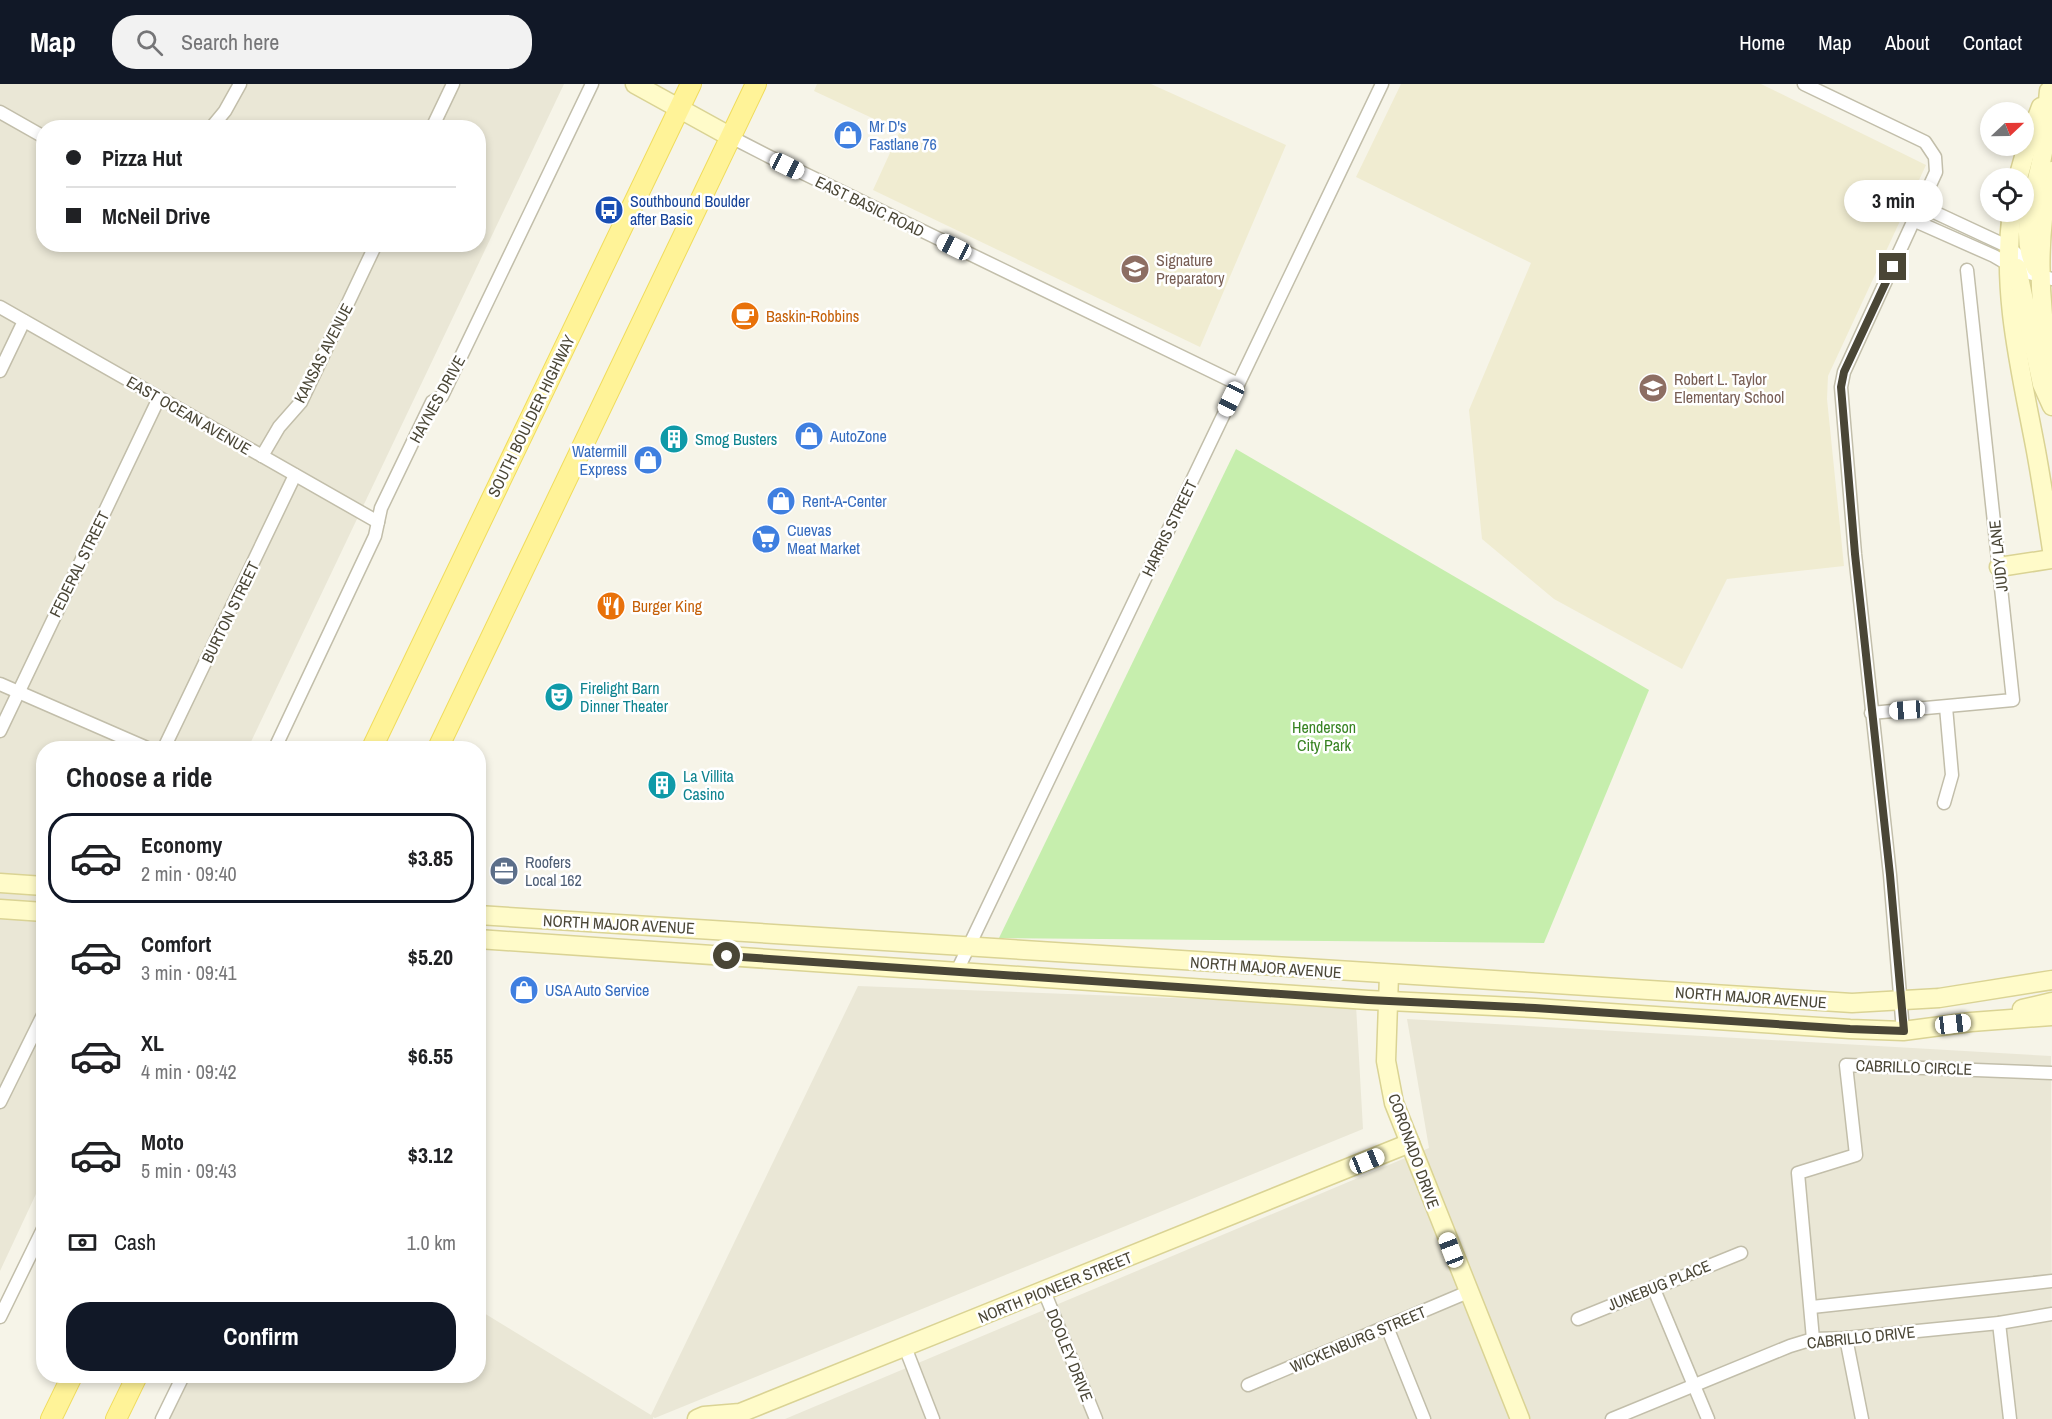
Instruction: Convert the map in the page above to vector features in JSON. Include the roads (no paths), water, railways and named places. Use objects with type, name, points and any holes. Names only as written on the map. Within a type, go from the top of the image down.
[{"type":"main road","name":"SOUTH BOULDER HIGHWAY","points":[[375,741],[691,84]]},
{"type":"main road","points":[[441,741],[756,84]]},
{"type":"main road","points":[[51,1419],[69,1383]]},
{"type":"main road","points":[[116,1419],[134,1383]]},
{"type":"street","points":[[218,120],[240,84]]},
{"type":"street","points":[[436,120],[453,84]]},
{"type":"street","name":"HAYNES DRIVE","points":[[278,741],[375,536],[381,508],[432,402],[442,396],[592,84]]},
{"type":"street","name":"EAST BASIC ROAD","points":[[635,84],[780,162],[1238,384]]},
{"type":"street","name":"HARRIS STREET","points":[[957,971],[1382,84]]},
{"type":"street","points":[[1804,84],[1925,142],[1935,157],[1936,172],[1844,372],[1841,387],[1871,713],[1890,875],[1904,1031]]},
{"type":"street","points":[[2021,168],[2029,139],[2050,87]]},
{"type":"street","points":[[2046,278],[2029,255],[2027,245],[2034,194],[2044,147],[2050,87]]},
{"type":"street","points":[[0,112],[36,132]]},
{"type":"street","points":[[2052,171],[2043,218],[2046,278],[2043,325],[2052,376]]},
{"type":"street","points":[[1921,206],[2012,261],[2046,278]]},
{"type":"street","points":[[1915,221],[2012,261],[2046,278]]},
{"type":"street","points":[[2012,222],[2016,351],[2036,451],[2052,550]]},
{"type":"street","name":"KANSAS AVENUE","points":[[262,456],[279,427],[300,402],[372,252]]},
{"type":"street","points":[[2012,261],[2042,384],[2052,406]]},
{"type":"street","name":"JUDY LANE","points":[[1871,713],[2013,700],[1967,270]]},
{"type":"street","name":"EAST OCEAN AVENUE","points":[[0,308],[378,522]]},
{"type":"street","points":[[0,371],[24,321]]},
{"type":"street","name":"FEDERAL STREET","points":[[0,730],[159,398]]},
{"type":"street","name":"BURTON STREET","points":[[167,741],[295,475]]},
{"type":"street","points":[[1999,567],[2052,559]]},
{"type":"street","points":[[0,684],[131,741]]},
{"type":"street","points":[[1944,803],[1952,775],[1946,707]]},
{"type":"street","points":[[0,883],[36,885]]},
{"type":"street","points":[[0,909],[36,911]]},
{"type":"street","name":"NORTH MAJOR AVENUE","points":[[486,915],[1852,1004],[1902,1002],[2052,981]]},
{"type":"street","points":[[685,953],[688,928]]},
{"type":"street","points":[[837,963],[839,938]]},
{"type":"street","name":"NORTH MAJOR AVENUE","points":[[486,940],[1388,1001],[1850,1029],[1904,1031],[1971,1022],[2052,1016]]},
{"type":"street","points":[[1101,981],[1103,955]]},
{"type":"street","points":[[1121,982],[1123,957]]},
{"type":"street","name":"CORONADO DRIVE","points":[[1389,975],[1386,1061],[1394,1103],[1520,1419]]},
{"type":"street","points":[[1543,1009],[1549,984]]},
{"type":"street","points":[[1971,1022],[2052,1002]]},
{"type":"street","points":[[0,1102],[36,1029]]},
{"type":"street","name":"CABRILLO CIRCLE","points":[[1813,1339],[1812,1307],[1798,1173],[1856,1155],[1846,1065],[2052,1073]]},
{"type":"street","name":"NORTH PIONEER STREET","points":[[702,1418],[740,1413],[1410,1143]]},
{"type":"street","points":[[0,1317],[36,1243]]},
{"type":"street","name":"JUNEBUG PLACE","points":[[1578,1318],[1741,1253]]},
{"type":"street","points":[[1812,1307],[2052,1281]]},
{"type":"street","points":[[1653,1287],[1708,1419]]},
{"type":"street","name":"DOOLEY DRIVE","points":[[1044,1291],[1096,1419]]},
{"type":"street","name":"WICKENBURG STREET","points":[[1248,1385],[1468,1292]]},
{"type":"street","name":"CABRILLO DRIVE","points":[[1612,1419],[1790,1346],[1813,1339],[1846,1338],[1999,1323],[2052,1314]]},
{"type":"street","points":[[1999,1323],[2010,1419]]},
{"type":"street","points":[[1387,1327],[1424,1419]]},
{"type":"street","points":[[1846,1338],[1862,1419]]},
{"type":"street","points":[[905,1347],[933,1419]]},
{"type":"street","points":[[162,1419],[180,1383]]},
{"type":"place","name":"Mr D's Fastlane 76","points":[[848,135]]},
{"type":"place","name":"Southbound Boulder after Basic","points":[[609,210]]},
{"type":"place","name":"Signature Preparatory","points":[[1135,269]]},
{"type":"place","name":"Baskin-Robbins","points":[[745,316]]},
{"type":"place","name":"Robert L. Taylor Elementary School","points":[[1653,388]]},
{"type":"place","name":"AutoZone","points":[[809,436]]},
{"type":"place","name":"Smog Busters","points":[[674,439]]},
{"type":"place","name":"Watermill Express","points":[[648,460]]},
{"type":"place","name":"Rent-A-Center","points":[[781,501]]},
{"type":"place","name":"Cuevas Meat Market","points":[[766,539]]},
{"type":"place","name":"Burger King","points":[[611,606]]},
{"type":"place","name":"Firelight Barn Dinner Theater","points":[[559,697]]},
{"type":"place","name":"La Villita Casino","points":[[662,785]]},
{"type":"place","name":"Roofers Local 162","points":[[504,871]]},
{"type":"place","name":"USA Auto Service","points":[[524,990]]},
{"type":"park label","name":"Henderson City Park","points":[[1324,736]]}]
